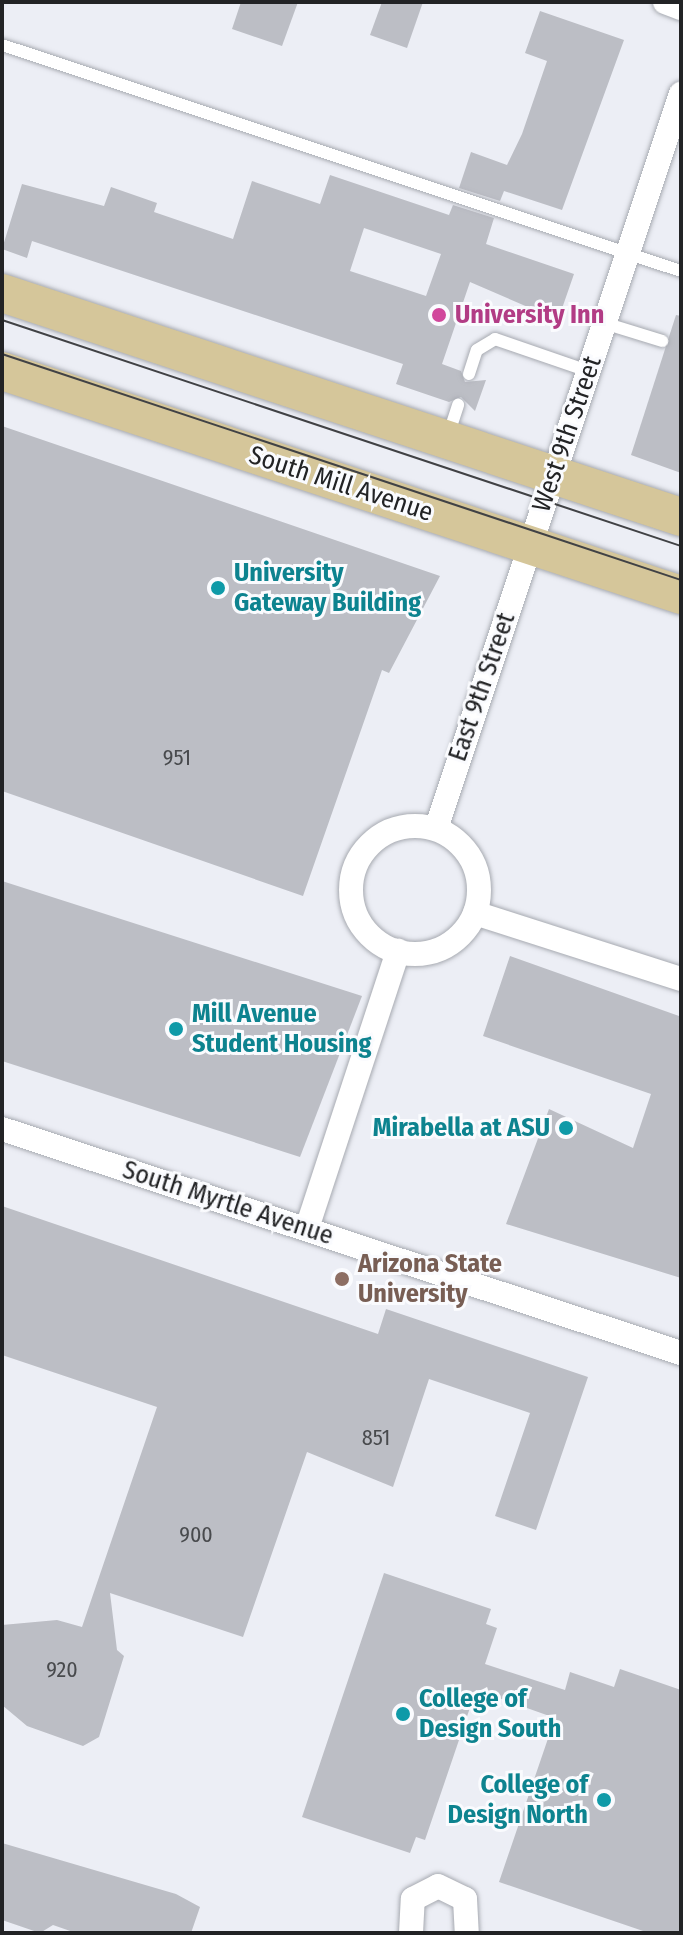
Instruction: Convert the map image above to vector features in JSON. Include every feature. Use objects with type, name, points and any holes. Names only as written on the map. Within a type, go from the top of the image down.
[{"type":"main road","points":[[2,293],[681,517]]},
{"type":"main road","name":"South Mill Avenue","points":[[2,371],[681,595]]},
{"type":"street","points":[[665,2],[681,8]]},
{"type":"street","name":"West 9th Street","points":[[529,546],[681,94]]},
{"type":"street","name":"East 9th Street","points":[[436,829],[529,546]]},
{"type":"street","points":[[415,825],[436,829],[468,853],[479,892],[475,913],[435,951],[398,951],[365,929],[351,891],[354,871],[377,838],[415,825]]},
{"type":"street","points":[[475,913],[681,979]]},
{"type":"street","points":[[307,1228],[398,951]]},
{"type":"street","name":"South Myrtle Avenue","points":[[2,1129],[681,1353]]},
{"type":"street","points":[[411,1933],[413,1899],[438,1886],[465,1899],[472,1932]]},
{"type":"lane","points":[[2,45],[681,271]]},
{"type":"lane","points":[[604,323],[662,341]]},
{"type":"lane","points":[[469,374],[477,350],[495,339],[588,371]]},
{"type":"lane","points":[[446,441],[458,405]]},
{"type":"building","points":[[241,2],[298,2],[282,46],[232,29]]},
{"type":"building","points":[[382,2],[423,2],[407,48],[370,35]]},
{"type":"building","points":[[540,11],[624,40],[562,210],[504,191],[500,201],[459,188],[471,152],[507,165],[522,134],[547,61],[525,53]]},
{"type":"building","points":[[330,175],[449,215],[453,205],[494,218],[486,244],[574,274],[558,320],[470,282],[442,364],[461,371],[465,382],[486,380],[475,411],[461,397],[449,402],[396,384],[403,364],[32,241],[27,258],[2,249],[22,184],[104,206],[111,187],[157,203],[154,212],[233,239],[252,181],[320,204]],"holes":[[[364,228],[441,254],[426,296],[350,271]]]},
{"type":"building","points":[[676,315],[681,316],[681,473],[631,455]]},
{"type":"building","points":[[2,426],[440,576],[389,673],[382,670],[303,896],[2,791]]},
{"type":"building","name":"Mill Avenue Student Housing","points":[[2,881],[362,996],[300,1157],[2,1061]]},
{"type":"building","name":"Mirabella at ASU","points":[[510,956],[679,1016],[681,1278],[506,1224],[549,1109],[633,1148],[651,1094],[483,1036]]},
{"type":"building","points":[[2,1206],[378,1334],[386,1309],[588,1377],[536,1530],[495,1516],[530,1413],[429,1379],[393,1487],[307,1452],[243,1637],[110,1593],[117,1650],[124,1656],[99,1737],[83,1746],[27,1726],[2,1705],[2,1625],[57,1620],[82,1627],[157,1407],[2,1355]]},
{"type":"building","points":[[384,1573],[491,1609],[486,1624],[497,1628],[485,1664],[565,1690],[570,1672],[614,1687],[620,1669],[681,1690],[681,1933],[649,1933],[499,1882],[555,1718],[476,1690],[425,1840],[416,1837],[410,1853],[302,1817]]},
{"type":"building","points":[[2,1843],[176,1894],[200,1907],[191,1933],[76,1933],[53,1925],[40,1933],[2,1920]]},
{"type":"tram line","points":[[2,320],[681,546]]},
{"type":"tram line","points":[[2,354],[681,580]]},
{"type":"place","name":"University Inn","points":[[439,315]]},
{"type":"place","name":"University Gateway Building","points":[[218,588]]},
{"type":"place","name":"Mill Avenue Student Housing","points":[[176,1029]]},
{"type":"place","name":"Mirabella at ASU","points":[[566,1128]]},
{"type":"place","name":"Arizona State University","points":[[342,1279]]},
{"type":"place","name":"College of Design South","points":[[403,1714]]},
{"type":"place","name":"College of Design North","points":[[604,1800]]}]
